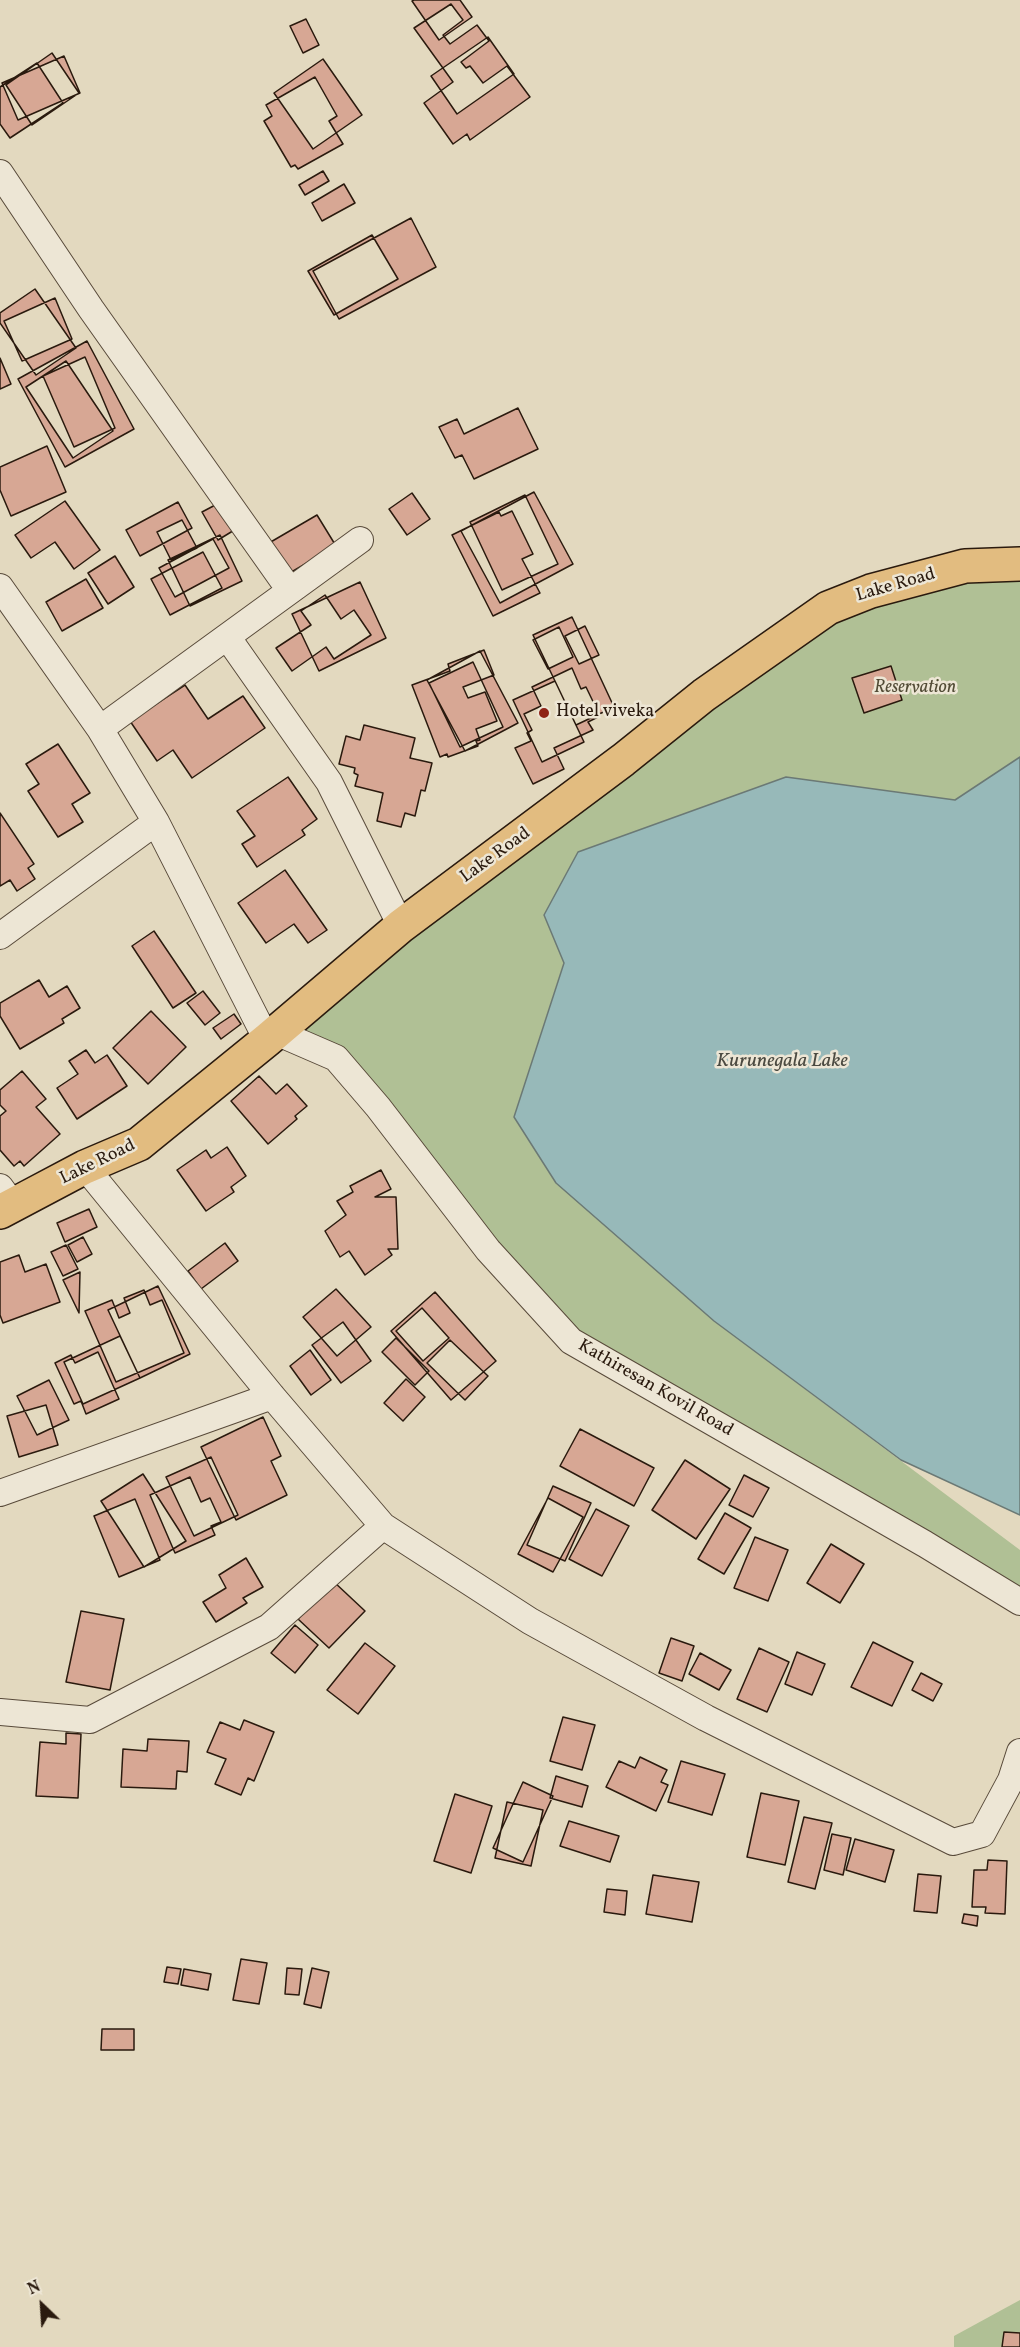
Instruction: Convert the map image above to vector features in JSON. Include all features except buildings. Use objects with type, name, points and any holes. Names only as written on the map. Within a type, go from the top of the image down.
[{"type":"main road","name":"Lake Road","points":[[4,1201],[139,1144],[272,1036],[401,926],[615,767],[704,694],[828,609],[871,591],[965,566],[1020,564]]},
{"type":"street","points":[[0,173],[91,309],[289,589]]},
{"type":"street","points":[[99,729],[228,638],[289,589],[360,540]]},
{"type":"street","points":[[0,587],[99,729],[156,822],[272,1036]]},
{"type":"street","points":[[228,638],[329,782],[401,926]]},
{"type":"street","points":[[0,936],[156,822]]},
{"type":"street","name":"Kathiresan Kovil Road","points":[[272,1036],[336,1058],[378,1107],[488,1250],[571,1341],[925,1544],[1020,1602]]},
{"type":"street","points":[[85,1167],[272,1396],[382,1526],[530,1621],[706,1718],[953,1842],[982,1834],[1011,1780],[1020,1752]]},
{"type":"street","points":[[0,1493],[272,1396]]},
{"type":"street","points":[[0,1712],[90,1720],[269,1627],[382,1526]]},
{"type":"green space","name":"Reservation","points":[[1020,564],[1020,757],[955,800],[786,777],[544,915],[564,962],[514,1117],[714,1321],[1020,1550],[1020,1602],[571,1341],[336,1058],[276,1032],[828,608]]},
{"type":"green space","points":[[1020,2300],[1020,2347],[954,2347],[954,2336]]},
{"type":"water","name":"Kurunegala Lake","points":[[1020,757],[1020,1515],[901,1460],[714,1321],[556,1183],[514,1117],[564,963],[544,915],[578,852],[786,777],[955,800]]},
{"type":"place","name":"Hotel viveka","points":[[544,713]]}]
